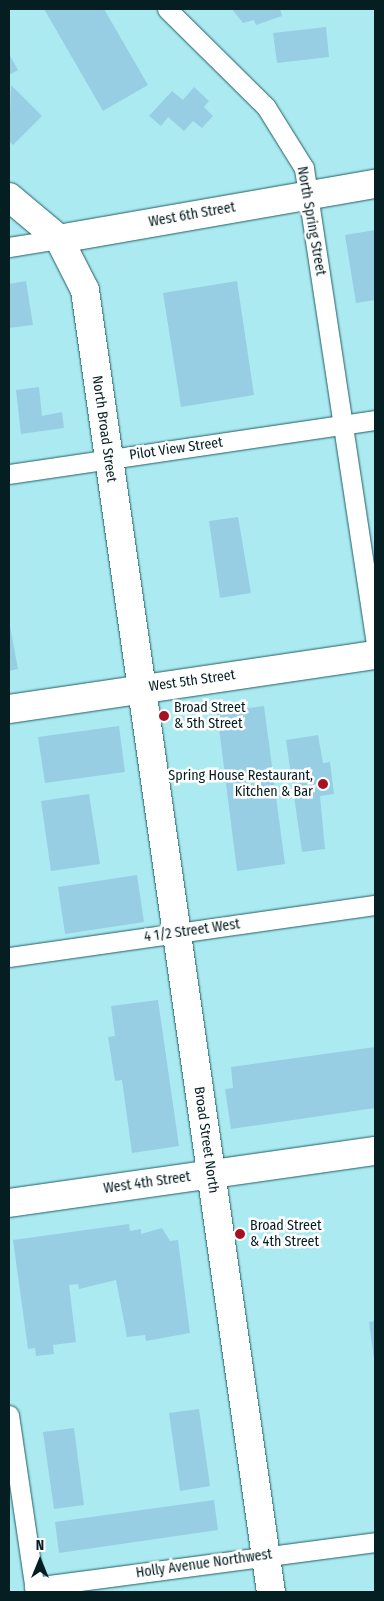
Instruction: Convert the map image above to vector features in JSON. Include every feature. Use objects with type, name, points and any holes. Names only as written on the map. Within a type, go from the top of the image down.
[{"type":"main road","name":"West 6th Street","points":[[59,239],[308,194],[375,184]]},
{"type":"main road","name":"North Broad Street","points":[[9,197],[59,239],[85,290],[141,689]]},
{"type":"main road","name":"West 5th Street","points":[[9,709],[375,655]]},
{"type":"main road","name":"Broad Street North","points":[[141,689],[271,1592]]},
{"type":"main road","name":"West 4th Street","points":[[9,1203],[375,1151]]},
{"type":"street","name":"North Spring Street","points":[[167,9],[266,107],[298,152],[308,194],[375,640]]},
{"type":"street","name":"West 6th Street","points":[[9,247],[59,239]]},
{"type":"street","name":"Pilot View Street","points":[[9,474],[375,420]]},
{"type":"street","name":"4 1/2 Street West","points":[[9,957],[375,905]]},
{"type":"street","points":[[9,1415],[34,1590]]},
{"type":"street","name":"Holly Avenue Northwest","points":[[34,1590],[265,1555],[375,1542]]},
{"type":"building","points":[[44,9],[104,9],[148,85],[103,111]]},
{"type":"building","points":[[232,9],[280,9],[282,16],[256,25],[254,20],[243,23]]},
{"type":"building","points":[[326,27],[329,57],[277,63],[273,33]]},
{"type":"building","points":[[9,54],[18,70],[9,75]]},
{"type":"building","points":[[11,85],[42,116],[13,145],[9,141]]},
{"type":"building","points":[[194,87],[209,101],[204,107],[213,116],[202,128],[193,121],[184,131],[168,117],[161,126],[149,116],[172,91],[183,100]]},
{"type":"building","points":[[375,230],[375,300],[356,303],[345,235]]},
{"type":"building","points":[[26,281],[33,325],[9,328],[9,284]]},
{"type":"building","points":[[237,281],[254,395],[181,407],[163,293]]},
{"type":"building","points":[[39,387],[42,416],[62,412],[64,428],[21,434],[16,390]]},
{"type":"building","points":[[238,517],[251,593],[220,598],[209,521]]},
{"type":"building","points":[[9,621],[18,669],[9,671]]},
{"type":"building","points":[[264,706],[285,864],[237,871],[217,712]]},
{"type":"building","points":[[119,726],[125,772],[45,783],[38,737]]},
{"type":"building","points":[[318,735],[323,763],[330,762],[334,794],[320,796],[325,849],[302,852],[286,740]]},
{"type":"building","points":[[89,794],[100,864],[51,871],[41,801]]},
{"type":"building","points":[[137,875],[144,922],[65,934],[58,887]]},
{"type":"building","points":[[158,1000],[179,1146],[132,1153],[122,1080],[115,1081],[108,1037],[115,1036],[111,1006]]},
{"type":"building","points":[[375,1047],[375,1108],[231,1129],[225,1089],[233,1088],[231,1067]]},
{"type":"building","points":[[129,1224],[130,1231],[141,1229],[141,1234],[162,1228],[170,1241],[178,1240],[190,1333],[146,1341],[145,1335],[127,1337],[116,1280],[79,1289],[78,1284],[69,1285],[76,1342],[53,1345],[54,1354],[36,1356],[35,1348],[28,1349],[13,1240]]},
{"type":"building","points":[[375,1321],[375,1359],[374,1359],[369,1322]]},
{"type":"building","points":[[199,1409],[210,1486],[180,1491],[169,1413]]},
{"type":"building","points":[[74,1428],[84,1505],[54,1509],[43,1432]]},
{"type":"building","points":[[214,1500],[218,1530],[59,1553],[55,1522]]},
{"type":"place","name":"Broad Street & 5th Street","points":[[164,716]]},
{"type":"place","name":"Spring House Restaurant, Kitchen & Bar","points":[[323,784]]},
{"type":"place","name":"Broad Street & 4th Street","points":[[240,1234]]}]
